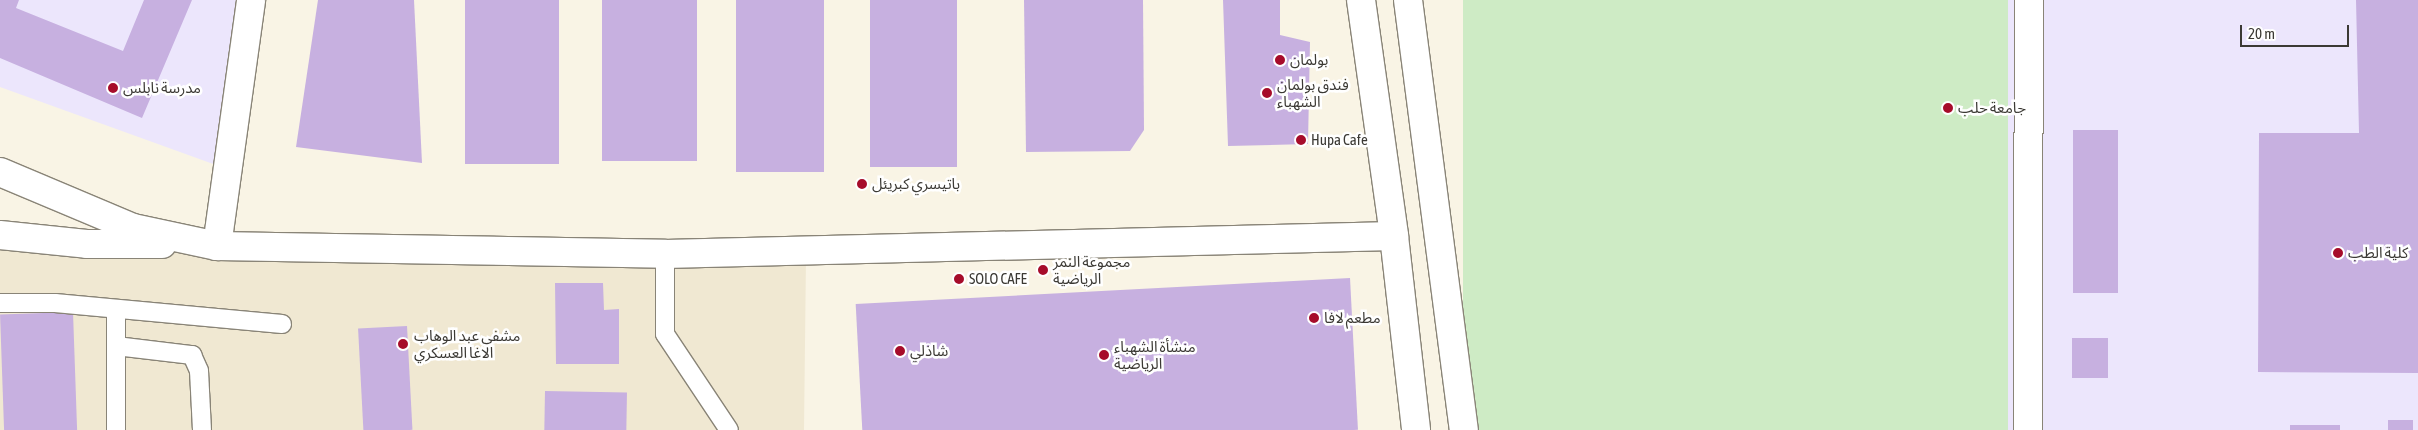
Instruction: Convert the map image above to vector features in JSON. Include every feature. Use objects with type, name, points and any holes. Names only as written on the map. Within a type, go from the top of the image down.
[{"type":"street","points":[[205,244],[251,0]]},
{"type":"street","points":[[1361,0],[1394,236],[1416,430]]},
{"type":"street","points":[[1408,0],[1464,430]]},
{"type":"street","points":[[2028,430],[2029,0]]},
{"type":"street","points":[[0,172],[133,228],[205,244]]},
{"type":"street","points":[[0,235],[87,244],[205,244],[665,254],[1394,236]]},
{"type":"lane","points":[[665,254],[665,334],[729,430]]},
{"type":"lane","points":[[0,303],[54,303],[282,324]]},
{"type":"lane","points":[[116,309],[116,430]]},
{"type":"lane","points":[[116,346],[192,355],[199,371],[202,430]]},
{"type":"shaded area","points":[[0,0],[237,0],[216,165],[0,87]]},
{"type":"shaded area","name":"جامعة حلب","points":[[1463,0],[2418,0],[2418,430],[1463,430]]},
{"type":"shaded area","name":"مشفى عبد الوهاب الاغا العسكري","points":[[0,223],[116,245],[806,258],[804,430],[0,430]]},
{"type":"green space","points":[[1463,0],[2008,0],[2008,430],[1463,430]]},
{"type":"building","name":"مدرسة نابلس","points":[[0,0],[19,0],[16,8],[123,51],[144,0],[192,0],[142,118],[0,58]]},
{"type":"building","points":[[318,0],[414,0],[422,163],[296,147]]},
{"type":"building","points":[[465,0],[559,0],[559,164],[465,164]]},
{"type":"building","points":[[602,0],[697,0],[697,161],[602,161]]},
{"type":"building","points":[[736,0],[824,0],[824,172],[736,172]]},
{"type":"building","points":[[870,0],[957,0],[957,167],[870,167]]},
{"type":"building","points":[[1024,0],[1143,0],[1144,130],[1130,151],[1026,152]]},
{"type":"building","name":"فندق بولمان الشهباء","points":[[1223,0],[1280,0],[1280,35],[1310,42],[1308,144],[1228,146]]},
{"type":"building","name":"كلية الطب","points":[[2356,0],[2418,0],[2418,373],[2258,372],[2259,133],[2359,133]]},
{"type":"building","points":[[2073,130],[2118,130],[2118,293],[2073,293]]},
{"type":"building","name":"منشأة الشهباء الرياضية","points":[[1350,278],[1358,430],[862,430],[856,304]]},
{"type":"building","points":[[555,283],[603,283],[604,310],[619,309],[619,364],[556,364]]},
{"type":"building","points":[[73,312],[77,430],[4,430],[0,315]]},
{"type":"building","points":[[407,326],[412,430],[363,430],[358,329]]},
{"type":"building","points":[[2072,338],[2108,338],[2108,378],[2072,378]]},
{"type":"building","points":[[545,391],[627,392],[626,430],[544,430]]},
{"type":"building","points":[[2388,420],[2413,420],[2413,430],[2388,430]]},
{"type":"building","points":[[2290,425],[2340,425],[2340,430],[2290,430]]},
{"type":"place","name":"بولمان","points":[[1280,60]]},
{"type":"place","name":"مدرسة نابلس","points":[[113,88]]},
{"type":"place","name":"فندق بولمان الشهباء","points":[[1267,93]]},
{"type":"place","name":"جامعة حلب","points":[[1948,108]]},
{"type":"place","name":"Hupa Cafe","points":[[1301,140]]},
{"type":"place","name":"باتيسري كبريئل","points":[[862,184]]},
{"type":"place","name":"كلية الطب","points":[[2338,253]]},
{"type":"place","name":"مجموعة النمر الرياضية","points":[[1043,270]]},
{"type":"place","name":"SOLO CAFE","points":[[959,279]]},
{"type":"place","name":"مطعم لافا","points":[[1314,318]]},
{"type":"place","name":"مشفى عبد الوهاب الاغا العسكري","points":[[403,344]]},
{"type":"place","name":"شاذلي","points":[[900,351]]},
{"type":"place","name":"منشأة الشهباء الرياضية","points":[[1104,355]]}]
